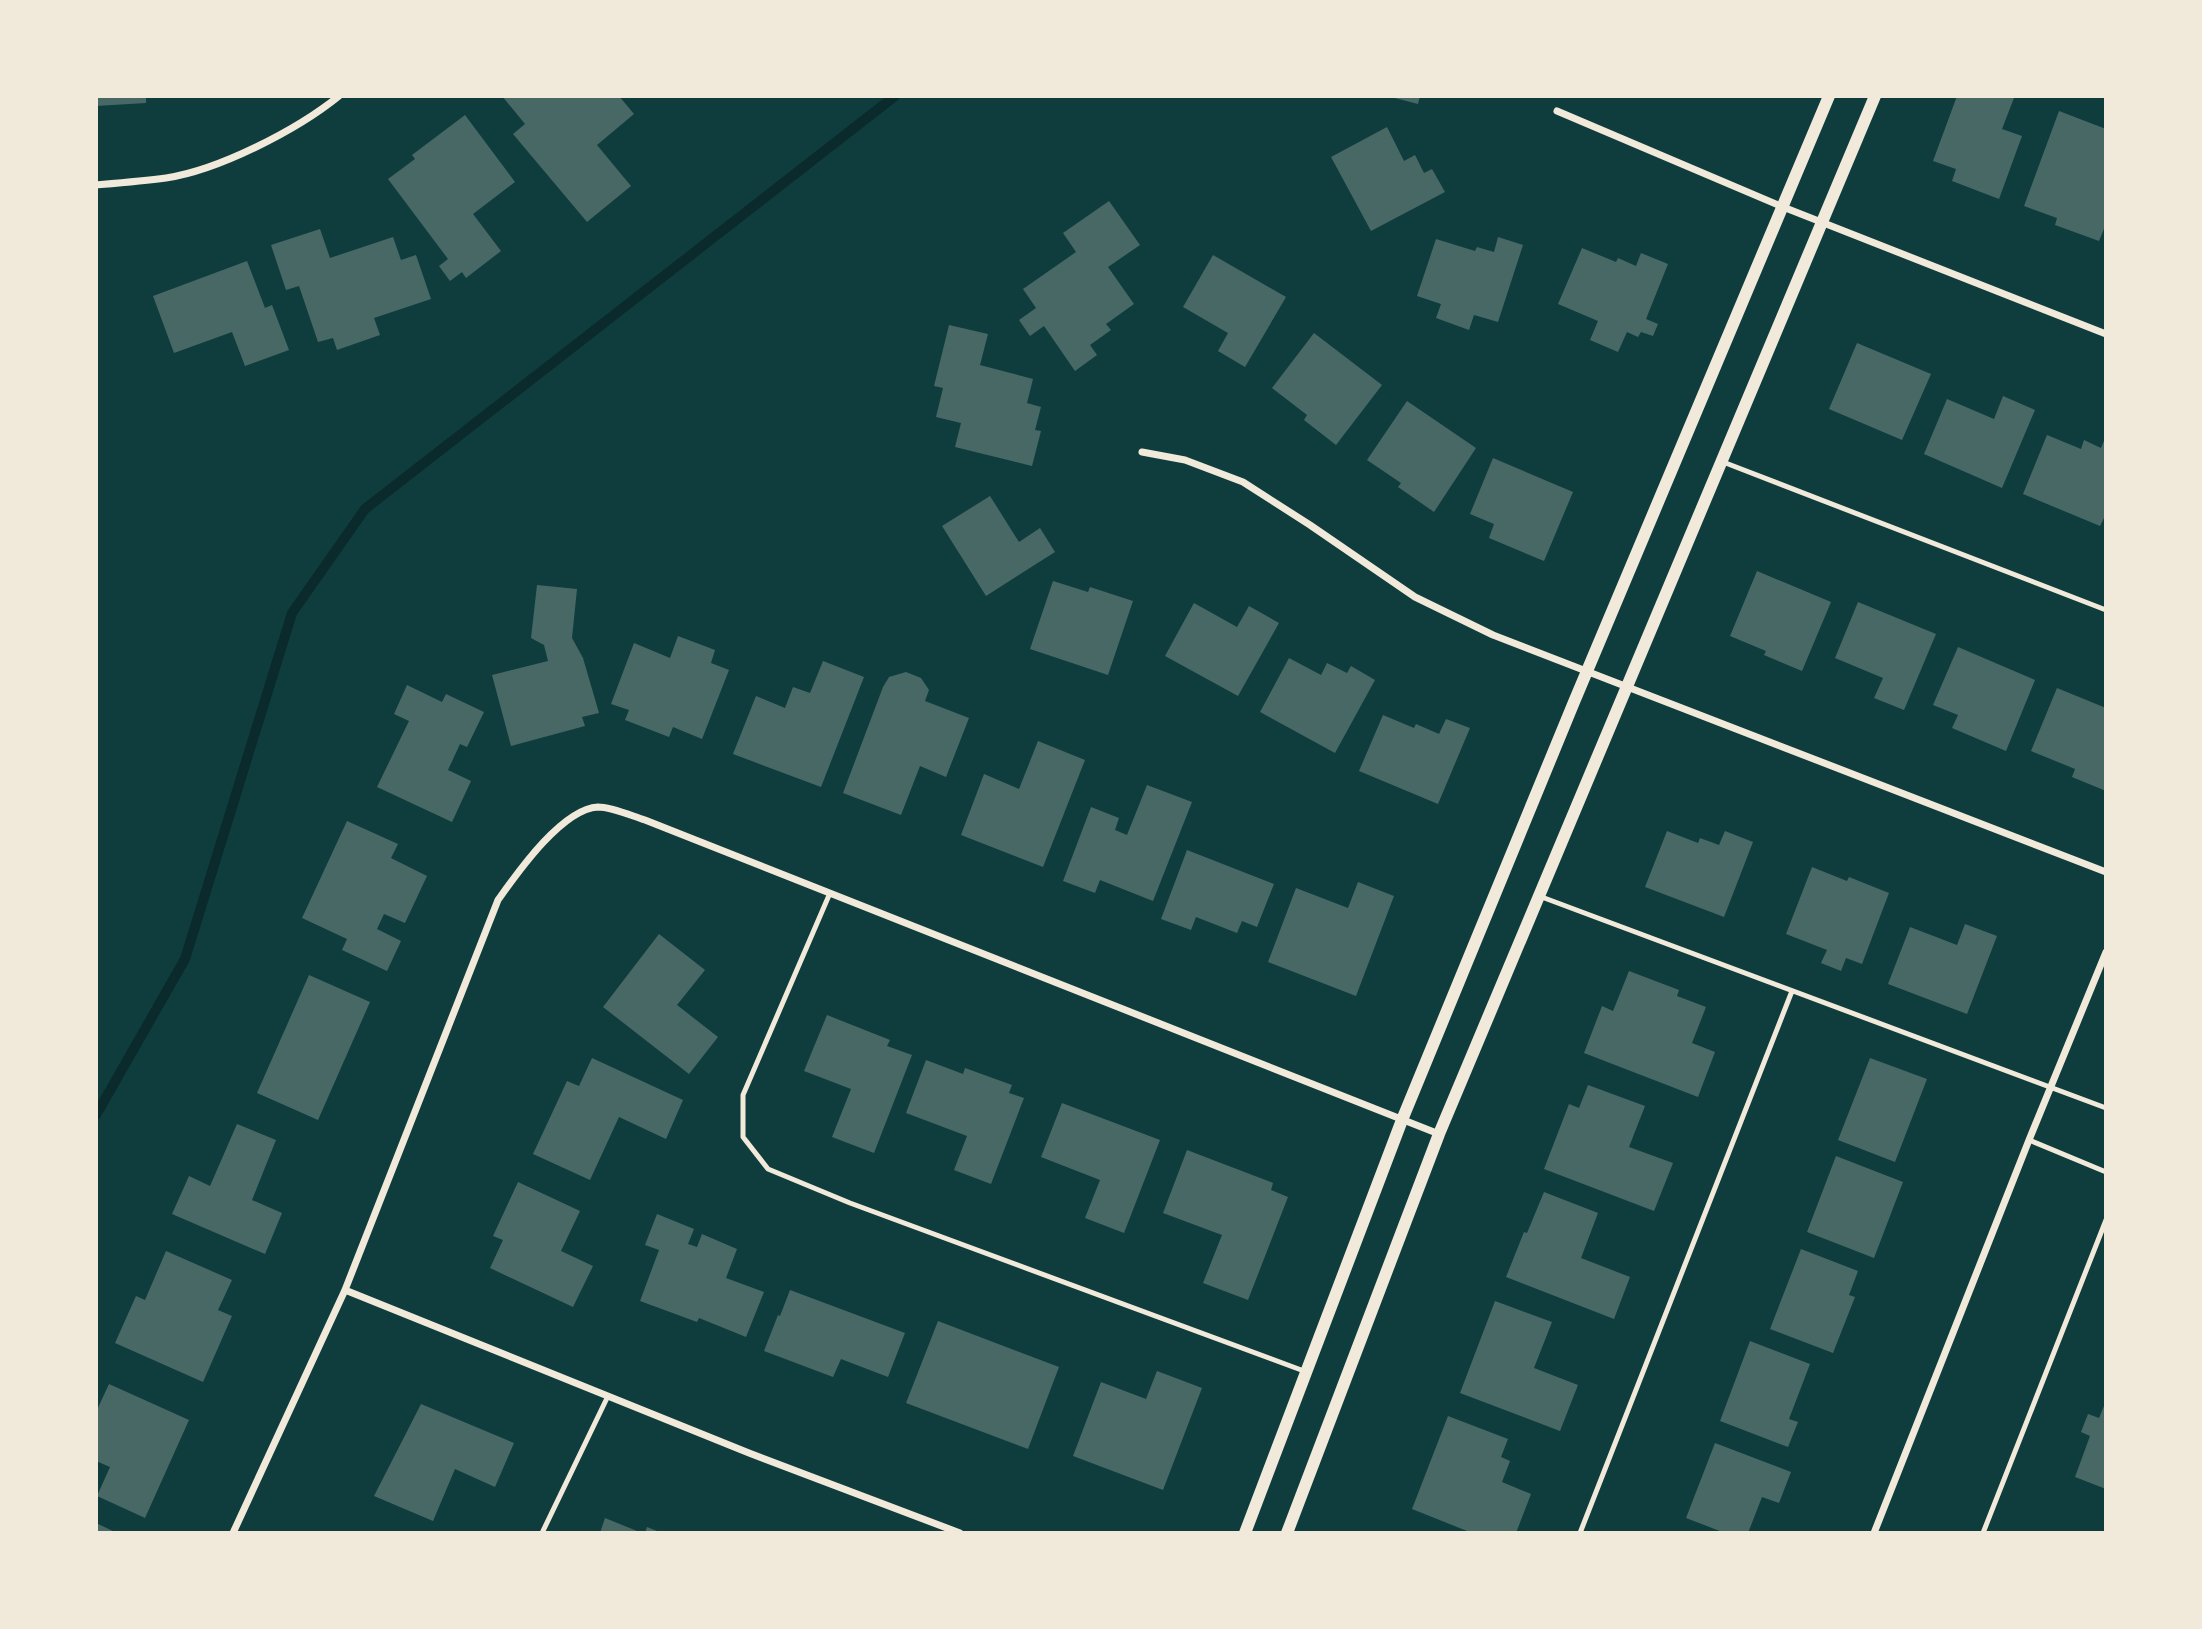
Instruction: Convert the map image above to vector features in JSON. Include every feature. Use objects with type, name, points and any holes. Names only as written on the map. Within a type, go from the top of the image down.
[{"type":"street","points":[[96,185],[168,178],[232,159],[324,109],[339,96]]},
{"type":"street","points":[[1245,1533],[1402,1120],[1829,96]]},
{"type":"street","points":[[1287,1533],[1439,1134],[1875,96]]},
{"type":"street","points":[[1557,111],[1783,207],[2106,334]]},
{"type":"street","points":[[1142,452],[1185,460],[1243,482],[1415,597],[1493,635],[2106,872]]},
{"type":"street","points":[[233,1533],[345,1290],[498,900],[524,863],[575,814],[600,807],[645,820],[1439,1134]]},
{"type":"street","points":[[1874,1533],[2106,952]]},
{"type":"street","points":[[345,1290],[749,1453],[960,1533]]},
{"type":"lane","points":[[1722,462],[2106,610]]},
{"type":"lane","points":[[830,893],[743,1095],[743,1137],[768,1169],[850,1203],[1307,1372]]},
{"type":"lane","points":[[1538,896],[2106,1108]]},
{"type":"lane","points":[[1580,1533],[1792,991]]},
{"type":"lane","points":[[2029,1140],[2106,1172]]},
{"type":"lane","points":[[1983,1533],[2106,1220]]},
{"type":"lane","points":[[542,1533],[608,1396]]},
{"type":"building","points":[[96,96],[146,96],[146,103],[96,106]]},
{"type":"building","points":[[502,96],[619,96],[634,114],[597,145],[631,186],[587,222],[513,134],[525,124]]},
{"type":"building","points":[[1387,96],[1420,96],[1418,104]]},
{"type":"building","points":[[1957,96],[2014,98],[2002,129],[2022,136],[1999,199],[1952,181],[1956,169],[1933,161]]},
{"type":"building","points":[[2059,111],[2106,129],[2106,224],[2099,241],[2055,225],[2057,218],[2024,206]]},
{"type":"building","points":[[465,115],[515,182],[473,214],[501,251],[466,278],[462,272],[450,281],[439,266],[448,259],[388,179],[415,159],[412,155]]},
{"type":"building","points":[[1387,127],[1404,161],[1415,155],[1424,173],[1432,169],[1445,192],[1371,231],[1331,157]]},
{"type":"building","points":[[1109,201],[1140,245],[1108,267],[1134,304],[1106,324],[1111,330],[1090,345],[1097,355],[1075,371],[1044,326],[1030,336],[1019,320],[1036,308],[1023,289],[1076,252],[1063,233]]},
{"type":"building","points":[[320,229],[330,258],[393,237],[401,260],[416,255],[431,299],[374,318],[380,335],[337,350],[333,338],[318,342],[299,286],[286,290],[271,245]]},
{"type":"building","points":[[1498,237],[1523,245],[1498,322],[1474,315],[1469,330],[1436,318],[1441,304],[1417,296],[1436,239],[1475,251],[1477,247],[1494,252]]},
{"type":"building","points":[[1582,248],[1616,262],[1618,258],[1636,266],[1641,253],[1668,264],[1646,319],[1658,324],[1653,336],[1641,332],[1638,337],[1627,332],[1618,352],[1590,340],[1598,321],[1558,304]]},
{"type":"building","points":[[1213,255],[1286,297],[1245,367],[1218,351],[1228,333],[1183,307]]},
{"type":"building","points":[[247,261],[265,308],[272,305],[289,350],[245,366],[232,332],[174,353],[153,296]]},
{"type":"building","points":[[949,325],[988,334],[980,365],[1033,379],[1027,403],[1041,407],[1035,430],[1041,431],[1032,466],[955,447],[961,423],[936,417],[943,388],[934,386]]},
{"type":"building","points":[[1314,333],[1382,385],[1336,445],[1304,420],[1307,415],[1272,388]]},
{"type":"building","points":[[1857,343],[1931,374],[1902,440],[1829,409]]},
{"type":"building","points":[[2003,396],[2035,410],[2002,488],[1924,454],[1947,399],[1994,419]]},
{"type":"building","points":[[1407,401],[1476,448],[1434,512],[1398,487],[1401,483],[1367,460]]},
{"type":"building","points":[[2047,435],[2081,449],[2084,440],[2101,448],[2106,436],[2106,514],[2100,526],[2023,494]]},
{"type":"building","points":[[1493,458],[1573,492],[1544,561],[1489,538],[1494,524],[1470,514]]},
{"type":"building","points":[[990,496],[1019,542],[1040,528],[1055,552],[986,596],[942,526]]},
{"type":"building","points":[[1757,571],[1831,602],[1802,671],[1764,655],[1766,651],[1730,636]]},
{"type":"building","points":[[1053,581],[1088,592],[1090,587],[1133,601],[1108,675],[1030,649]]},
{"type":"building","points":[[537,585],[577,589],[572,638],[583,658],[599,713],[582,717],[585,726],[511,746],[492,675],[548,661],[544,645],[531,638]]},
{"type":"building","points":[[1858,602],[1936,634],[1904,710],[1874,698],[1883,678],[1835,658]]},
{"type":"building","points":[[1194,603],[1237,627],[1249,606],[1279,623],[1238,696],[1165,656]]},
{"type":"building","points":[[678,636],[715,650],[711,663],[729,670],[702,739],[673,727],[669,737],[625,720],[629,710],[611,704],[634,643],[670,658]]},
{"type":"building","points":[[1958,647],[2035,680],[2006,751],[1952,728],[1958,715],[1933,705]]},
{"type":"building","points":[[1289,658],[1321,675],[1327,663],[1347,673],[1351,666],[1375,680],[1335,753],[1260,712]]},
{"type":"building","points":[[823,661],[864,677],[821,787],[733,754],[756,696],[785,708],[793,687],[810,693]]},
{"type":"building","points":[[906,672],[921,678],[929,690],[925,701],[969,718],[946,777],[920,766],[901,815],[843,793],[883,687],[889,677]]},
{"type":"building","points":[[407,685],[442,702],[446,694],[484,712],[467,747],[460,744],[448,770],[471,781],[452,822],[377,787],[409,721],[394,714]]},
{"type":"building","points":[[2057,688],[2106,708],[2106,791],[2072,777],[2075,769],[2031,751]]},
{"type":"building","points":[[1383,715],[1414,728],[1416,724],[1439,734],[1446,719],[1470,728],[1438,804],[1359,771]]},
{"type":"building","points":[[1038,741],[1085,760],[1043,867],[961,835],[984,774],[1019,789]]},
{"type":"building","points":[[1147,785],[1192,802],[1153,901],[1100,880],[1095,893],[1063,881],[1091,807],[1119,818],[1115,830],[1127,835]]},
{"type":"building","points":[[347,821],[398,844],[391,858],[427,876],[405,923],[384,914],[377,929],[401,941],[387,971],[342,950],[347,939],[302,918]]},
{"type":"building","points":[[1667,831],[1698,843],[1700,838],[1719,845],[1725,831],[1753,842],[1724,917],[1645,887]]},
{"type":"building","points":[[1187,850],[1274,884],[1257,927],[1242,921],[1237,933],[1196,917],[1191,930],[1161,919]]},
{"type":"building","points":[[1812,867],[1847,881],[1849,877],[1889,893],[1862,964],[1846,958],[1841,971],[1821,963],[1827,950],[1786,934]]},
{"type":"building","points":[[1358,882],[1394,896],[1356,996],[1268,962],[1296,888],[1348,908]]},
{"type":"building","points":[[1965,924],[1997,936],[1967,1014],[1888,984],[1910,927],[1957,945]]},
{"type":"building","points":[[659,934],[705,970],[677,1005],[718,1037],[689,1074],[603,1007]]},
{"type":"building","points":[[1629,971],[1679,990],[1677,996],[1706,1007],[1692,1043],[1715,1052],[1698,1097],[1584,1053],[1602,1006],[1613,1011]]},
{"type":"building","points":[[309,975],[370,1002],[318,1120],[257,1093]]},
{"type":"building","points":[[827,1015],[890,1040],[887,1046],[912,1055],[874,1153],[832,1137],[851,1089],[804,1071]]},
{"type":"building","points":[[592,1058],[683,1100],[666,1139],[619,1117],[590,1180],[533,1154],[567,1081],[579,1086]]},
{"type":"building","points":[[1870,1058],[1927,1079],[1895,1162],[1838,1140]]},
{"type":"building","points":[[926,1060],[963,1074],[965,1068],[1012,1085],[1009,1093],[1024,1098],[991,1184],[954,1170],[967,1136],[906,1113]]},
{"type":"building","points":[[1588,1085],[1645,1106],[1629,1147],[1673,1163],[1654,1211],[1544,1169],[1569,1104],[1579,1108]]},
{"type":"building","points":[[1062,1103],[1160,1140],[1124,1233],[1085,1218],[1100,1180],[1041,1157]]},
{"type":"building","points":[[237,1124],[276,1140],[252,1200],[282,1213],[265,1254],[172,1214],[189,1176],[210,1186]]},
{"type":"building","points":[[1187,1150],[1273,1183],[1271,1190],[1288,1197],[1248,1300],[1203,1283],[1222,1235],[1163,1213]]},
{"type":"building","points":[[1836,1156],[1903,1182],[1874,1258],[1807,1232]]},
{"type":"building","points":[[518,1182],[580,1211],[561,1251],[593,1266],[573,1307],[490,1268],[503,1240],[493,1236]]},
{"type":"building","points":[[1544,1192],[1598,1213],[1581,1258],[1630,1277],[1614,1319],[1506,1277]]},
{"type":"building","points":[[657,1214],[694,1229],[688,1244],[697,1247],[702,1234],[737,1249],[726,1278],[764,1292],[746,1337],[699,1318],[697,1322],[640,1301],[659,1250],[645,1245]]},
{"type":"building","points":[[1801,1249],[1858,1271],[1849,1295],[1855,1297],[1833,1353],[1770,1329]]},
{"type":"building","points":[[166,1251],[232,1280],[218,1310],[232,1316],[203,1382],[115,1343],[136,1296],[145,1300]]},
{"type":"building","points":[[790,1290],[905,1333],[888,1377],[841,1359],[833,1377],[764,1351]]},
{"type":"building","points":[[1495,1301],[1552,1322],[1534,1368],[1578,1385],[1560,1431],[1460,1393]]},
{"type":"building","points":[[938,1321],[1059,1367],[1028,1449],[906,1403]]},
{"type":"building","points":[[1750,1341],[1810,1364],[1789,1419],[1798,1422],[1788,1447],[1720,1421]]},
{"type":"building","points":[[1157,1371],[1202,1388],[1163,1490],[1073,1456],[1101,1382],[1146,1399]]},
{"type":"building","points":[[109,1384],[189,1420],[145,1518],[97,1496],[110,1467],[96,1461],[96,1412]]},
{"type":"building","points":[[2106,1401],[2106,1489],[2075,1477],[2090,1436],[2081,1432],[2088,1414],[2099,1418]]},
{"type":"building","points":[[421,1404],[514,1443],[495,1487],[455,1469],[433,1521],[374,1496]]},
{"type":"building","points":[[1448,1416],[1508,1439],[1501,1457],[1510,1461],[1502,1482],[1531,1494],[1516,1533],[1472,1533],[1412,1509]]},
{"type":"building","points":[[1715,1443],[1791,1472],[1779,1503],[1762,1497],[1748,1533],[1725,1533],[1686,1518]]},
{"type":"building","points":[[605,1518],[642,1533],[600,1533]]},
{"type":"building","points":[[96,1523],[117,1533],[96,1533]]},
{"type":"building","points":[[647,1527],[662,1533],[645,1533]]},
{"type":"waterway","points":[[96,1115],[185,959],[292,613],[365,509],[895,96]]}]
